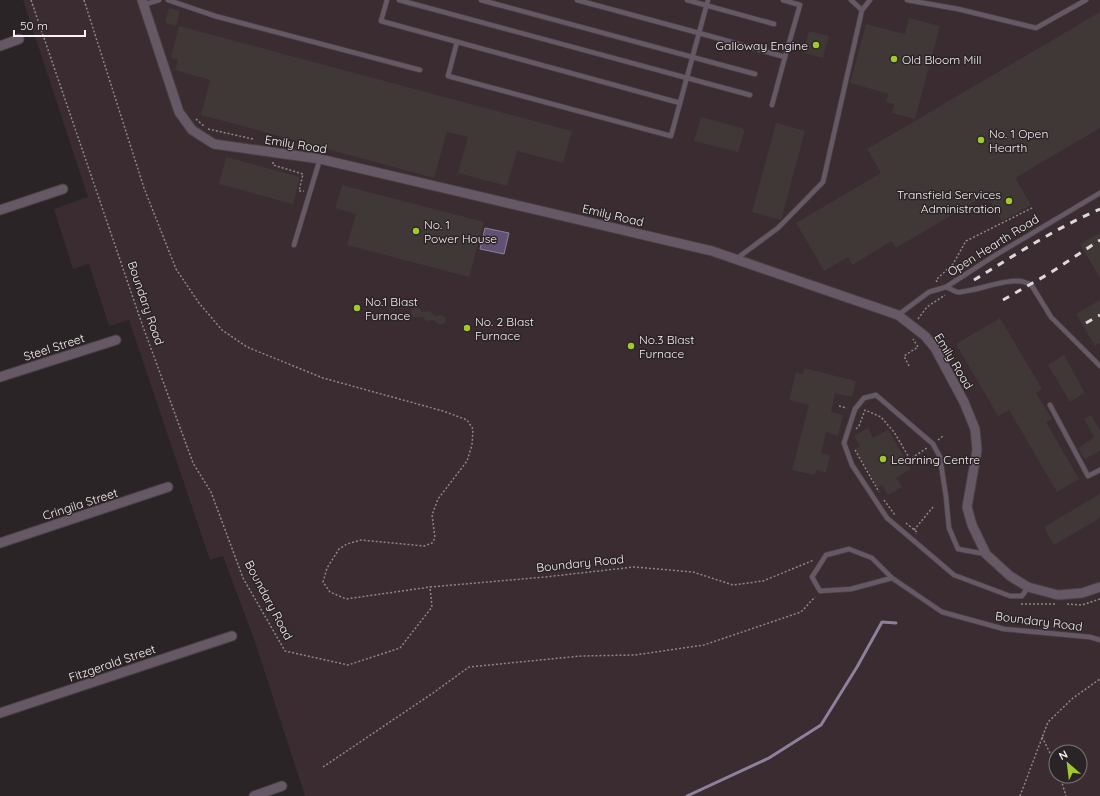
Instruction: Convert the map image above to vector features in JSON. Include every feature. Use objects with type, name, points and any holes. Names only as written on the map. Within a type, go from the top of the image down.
[{"type":"street","name":"Emily Road","points":[[142,2],[179,112],[192,130],[214,144],[320,159],[712,251],[898,315],[925,336],[935,348],[964,402],[975,429],[977,450],[967,507],[972,524],[986,554]]},
{"type":"street","points":[[0,46],[19,40]]},
{"type":"street","points":[[0,210],[63,189]]},
{"type":"street","name":"Steel Street","points":[[0,377],[116,340]]},
{"type":"street","name":"Cringila Street","points":[[0,543],[168,487]]},
{"type":"street","points":[[986,554],[1010,576],[1028,587],[1058,595],[1082,593],[1100,587]]},
{"type":"street","name":"Fitzgerald Street","points":[[0,713],[232,636]]},
{"type":"street","points":[[254,796],[282,786]]},
{"type":"lane","points":[[142,2],[159,0]]},
{"type":"lane","points":[[168,0],[215,16],[420,70]]},
{"type":"lane","points":[[386,0],[380,21],[680,103]]},
{"type":"lane","points":[[399,0],[750,95]]},
{"type":"lane","points":[[481,0],[754,74]]},
{"type":"lane","points":[[577,0],[785,57]]},
{"type":"lane","points":[[687,0],[774,24]]},
{"type":"lane","points":[[457,42],[448,76],[671,136],[708,0]]},
{"type":"lane","points":[[772,105],[800,2],[783,0]]},
{"type":"lane","points":[[851,0],[862,10]]},
{"type":"lane","points":[[736,259],[778,228],[823,182],[862,10],[870,0]]},
{"type":"lane","points":[[907,0],[958,9],[1036,28],[1086,0]]},
{"type":"lane","points":[[294,245],[320,159]]},
{"type":"lane","name":"Open Hearth Road","points":[[898,315],[929,292],[943,288],[1000,252],[1100,193]]},
{"type":"lane","points":[[943,288],[958,292],[1011,281],[1028,282],[1051,317],[1100,366]]},
{"type":"lane","points":[[986,554],[958,549],[949,528],[940,457],[933,444],[876,395],[864,398],[855,409],[844,442],[852,465],[887,518],[954,575],[1010,596],[1022,596],[1028,587]]},
{"type":"lane","points":[[1050,405],[1088,476],[1100,470]]},
{"type":"lane","name":"Boundary Road","points":[[826,555],[849,549],[872,558],[892,578],[942,612],[1004,629],[1090,637],[1100,640]]},
{"type":"lane","points":[[826,555],[812,577],[820,591],[851,590],[892,578]]},
{"type":"path","name":"Boundary Road","points":[[31,0],[142,324],[193,463],[211,492],[243,578],[285,651],[348,665],[400,648],[432,607],[430,587],[545,577],[634,567],[693,572],[733,585],[763,581],[826,555]]},
{"type":"path","points":[[84,0],[144,188],[176,269],[199,303],[222,330],[247,347],[323,378],[442,411],[467,420],[473,430],[472,445],[467,461],[438,499],[432,515],[435,538],[432,543],[424,546],[360,540],[347,544],[340,549],[327,568],[323,582],[330,592],[346,599],[430,587]]},
{"type":"path","points":[[196,118],[208,129],[253,139]]},
{"type":"path","points":[[274,153],[273,165],[303,174],[300,191],[311,190]]},
{"type":"path","points":[[909,366],[904,356],[918,347],[909,334],[927,307],[945,296],[943,288],[936,280],[953,264],[966,241],[1034,206]]},
{"type":"path","points":[[910,459],[933,444]]},
{"type":"path","points":[[914,530],[933,507]]},
{"type":"path","points":[[324,767],[433,693],[468,667],[581,656],[635,655],[704,645],[801,612],[820,591]]},
{"type":"path","points":[[1020,796],[1048,722],[1073,698],[1100,679]]},
{"type":"path","points":[[1042,737],[1048,749]]},
{"type":"path","points":[[1062,784],[1066,796]]},
{"type":"shaded area","points":[[23,0],[1100,0],[1100,796],[305,796],[256,645],[223,556],[210,560],[129,320],[109,326],[89,264],[73,269],[54,209],[88,197]]},
{"type":"shaded area","points":[[485,228],[509,233],[504,254],[480,249]]},
{"type":"building","points":[[169,8],[180,11],[176,26],[165,23]]},
{"type":"building","name":"No. 1 Open Hearth","points":[[1100,12],[1100,128],[1015,178],[1031,205],[1002,221],[986,195],[896,248],[892,241],[852,265],[848,257],[824,271],[796,223],[881,173],[867,149]]},
{"type":"building","name":"Old Bloom Mill","points":[[909,18],[940,26],[915,119],[892,113],[894,104],[886,102],[889,94],[850,83],[866,24],[905,34]]},
{"type":"building","points":[[179,26],[572,131],[563,163],[517,151],[507,186],[458,173],[468,137],[447,132],[434,178],[201,115],[210,80],[175,70],[178,60],[171,58]]},
{"type":"building","name":"Galloway Engine","points":[[809,31],[829,36],[823,58],[803,53]]},
{"type":"building","points":[[701,117],[745,129],[738,152],[694,141]]},
{"type":"building","points":[[776,123],[805,131],[781,220],[752,212]]},
{"type":"building","points":[[226,157],[300,177],[293,204],[219,184]]},
{"type":"building","name":"No. 1 Power House","points":[[342,185],[484,222],[469,277],[347,245],[356,214],[335,208]]},
{"type":"building","points":[[1100,233],[1100,278],[1080,244]]},
{"type":"building","points":[[1100,300],[1100,343],[1095,346],[1076,314]]},
{"type":"building","points":[[416,307],[422,312],[428,311],[435,316],[444,316],[446,320],[445,323],[440,325],[433,320],[427,321],[422,317],[413,317],[411,310]]},
{"type":"building","points":[[1000,318],[1042,389],[1036,393],[1052,419],[1046,422],[1079,479],[1057,492],[1009,410],[998,416],[956,344]]},
{"type":"building","points":[[1064,355],[1085,393],[1070,402],[1048,365]]},
{"type":"building","points":[[804,368],[856,381],[852,397],[835,393],[831,412],[843,415],[838,436],[826,432],[821,453],[830,455],[826,473],[816,470],[815,475],[792,470],[809,405],[789,400],[796,372],[803,374]]},
{"type":"building","points":[[1091,415],[1100,430],[1100,451],[1085,459],[1078,448],[1094,437],[1084,419]]},
{"type":"building","name":"Learning Centre","points":[[868,428],[873,438],[888,430],[911,469],[896,478],[902,487],[888,495],[882,485],[878,488],[855,449],[860,446],[854,436]]},
{"type":"building","points":[[1100,494],[1100,518],[1054,545],[1044,527]]},
{"type":"waterway","points":[[687,796],[769,758],[821,725],[857,667],[882,622],[896,623]]},
{"type":"railway","points":[[974,280],[1052,233],[1100,209]]},
{"type":"railway","points":[[1003,300],[1050,273],[1100,240]]},
{"type":"railway","points":[[1086,323],[1100,315]]},
{"type":"place","name":"Galloway Engine","points":[[816,45]]},
{"type":"place","name":"Old Bloom Mill","points":[[894,59]]},
{"type":"place","name":"No. 1 Open Hearth","points":[[981,140]]},
{"type":"place","name":"Transfield Services Administration","points":[[1009,201]]},
{"type":"place","name":"No. 1 Power House","points":[[416,231]]},
{"type":"place","name":"No.1 Blast Furnace","points":[[357,308]]},
{"type":"place","name":"No. 2 Blast Furnace","points":[[467,328]]},
{"type":"place","name":"No.3 Blast Furnace","points":[[631,346]]},
{"type":"place","name":"Learning Centre","points":[[883,459]]}]
